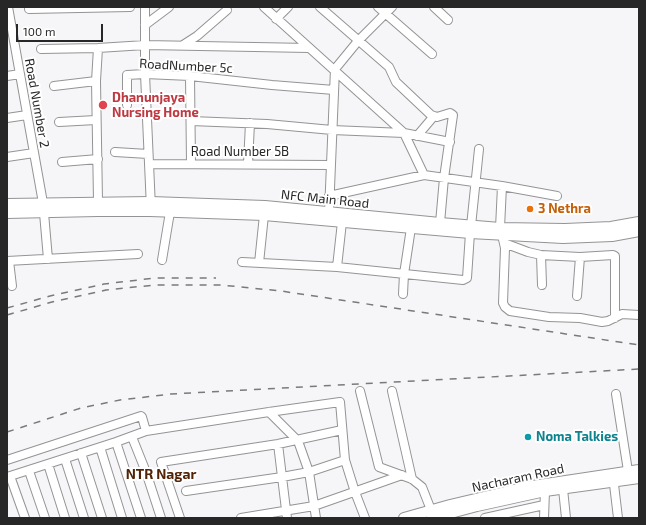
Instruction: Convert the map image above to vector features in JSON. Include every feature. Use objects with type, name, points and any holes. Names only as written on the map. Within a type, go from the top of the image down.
[{"type":"main road","name":"NFC Main Road","points":[[7,213],[98,201],[151,206],[170,212],[264,215],[342,222],[368,220],[440,223],[502,235],[563,238],[612,236],[639,231]]},
{"type":"main road","name":"NFC Main Road","points":[[7,204],[97,211],[151,206],[265,206],[329,212],[411,228],[470,229]]},
{"type":"main road","name":"NFC Main Road","points":[[502,235],[616,226],[639,222]]},
{"type":"main road","name":"Nacharam Road","points":[[404,518],[490,503],[545,491],[563,489],[613,478],[628,471],[639,470]]},
{"type":"main road","name":"Nacharam Road","points":[[431,514],[526,487],[613,478],[639,478]]},
{"type":"street","name":"Road Number 2","points":[[8,7],[11,45],[20,74],[44,208],[48,259]]},
{"type":"street","points":[[29,9],[130,7]]},
{"type":"street","points":[[144,7],[145,74],[151,206]]},
{"type":"street","points":[[144,25],[169,7]]},
{"type":"street","points":[[264,7],[309,48],[335,69],[404,133],[424,175]]},
{"type":"street","points":[[276,18],[288,7]]},
{"type":"street","points":[[320,7],[358,42],[389,67],[396,82],[434,116]]},
{"type":"street","points":[[378,7],[432,54]]},
{"type":"street","points":[[329,212],[335,69],[358,42],[392,7]]},
{"type":"street","points":[[434,7],[448,20]]},
{"type":"street","points":[[183,45],[197,36],[227,10]]},
{"type":"street","points":[[40,49],[98,48],[145,45],[309,48]]},
{"type":"street","points":[[98,48],[96,81],[98,201]]},
{"type":"street","points":[[7,76],[20,74]]},
{"type":"street","name":"RoadNumber 5c","points":[[127,105],[127,75],[145,74],[190,76],[334,90]]},
{"type":"street","points":[[190,76],[191,164]]},
{"type":"street","points":[[54,86],[96,81]]},
{"type":"street","points":[[417,136],[434,116],[450,113],[453,115],[444,178],[440,223]]},
{"type":"street","points":[[7,118],[27,115]]},
{"type":"street","points":[[59,122],[96,120]]},
{"type":"street","points":[[191,121],[250,123],[332,130],[404,133],[450,142]]},
{"type":"street","points":[[248,164],[250,123]]},
{"type":"street","points":[[242,262],[337,268],[465,280],[467,278],[470,229],[479,149]]},
{"type":"street","points":[[115,152],[148,154]]},
{"type":"street","points":[[7,157],[34,153]]},
{"type":"street","points":[[62,162],[98,159]]},
{"type":"street","name":"Road Number 5B","points":[[149,164],[331,165]]},
{"type":"street","points":[[329,196],[424,175],[502,186],[557,196]]},
{"type":"street","points":[[502,186],[502,235],[505,248],[503,303],[505,307],[510,311],[549,317],[580,318],[602,322],[608,321],[619,314],[625,313],[639,315]]},
{"type":"street","points":[[162,260],[170,212]]},
{"type":"street","points":[[259,263],[264,215]]},
{"type":"street","points":[[337,268],[342,222]]},
{"type":"street","points":[[403,294],[404,274],[411,228]]},
{"type":"street","points":[[502,235],[528,252],[541,255],[580,257],[615,256],[614,318]]},
{"type":"street","points":[[12,286],[8,261],[138,254]]},
{"type":"street","points":[[541,255],[542,285]]},
{"type":"street","points":[[577,296],[580,257]]},
{"type":"street","points":[[360,391],[379,467],[412,479],[422,487],[431,514]]},
{"type":"street","points":[[392,391],[412,479]]},
{"type":"street","points":[[616,394],[628,471]]},
{"type":"street","points":[[25,518],[8,476],[29,471],[146,431],[340,402],[345,460],[365,518]]},
{"type":"street","points":[[269,412],[298,440],[309,472],[316,518]]},
{"type":"street","points":[[7,460],[141,416],[146,431]]},
{"type":"street","points":[[180,518],[160,462],[278,444],[342,430]]},
{"type":"street","points":[[132,437],[161,518]]},
{"type":"street","points":[[116,442],[141,518]]},
{"type":"street","points":[[278,444],[287,515]]},
{"type":"street","points":[[100,447],[122,518]]},
{"type":"street","points":[[81,453],[102,518]]},
{"type":"street","points":[[66,458],[84,518]]},
{"type":"street","points":[[186,491],[309,472],[345,460]]},
{"type":"street","points":[[48,464],[65,518]]},
{"type":"street","points":[[29,471],[45,518]]},
{"type":"street","points":[[241,518],[287,515],[402,475]]},
{"type":"street","points":[[613,478],[618,518]]},
{"type":"street","points":[[563,489],[566,518]]},
{"type":"street","points":[[544,518],[545,491]]},
{"type":"street","points":[[483,518],[490,503]]},
{"type":"street","points":[[483,518],[544,505]]},
{"type":"railway","points":[[7,308],[50,296],[104,284],[155,278],[216,278]]},
{"type":"railway","points":[[7,315],[52,302],[106,290],[155,285],[221,285],[281,291],[639,345]]},
{"type":"railway","points":[[7,432],[81,408],[120,400],[171,394],[639,369]]},
{"type":"place","name":"Dhanunjaya Nursing Home","points":[[103,105]]},
{"type":"place","name":"3 Nethra","points":[[530,209]]},
{"type":"place","name":"Noma Talkies","points":[[528,437]]},
{"type":"district","name":"NTR Nagar","points":[[161,474]]}]
